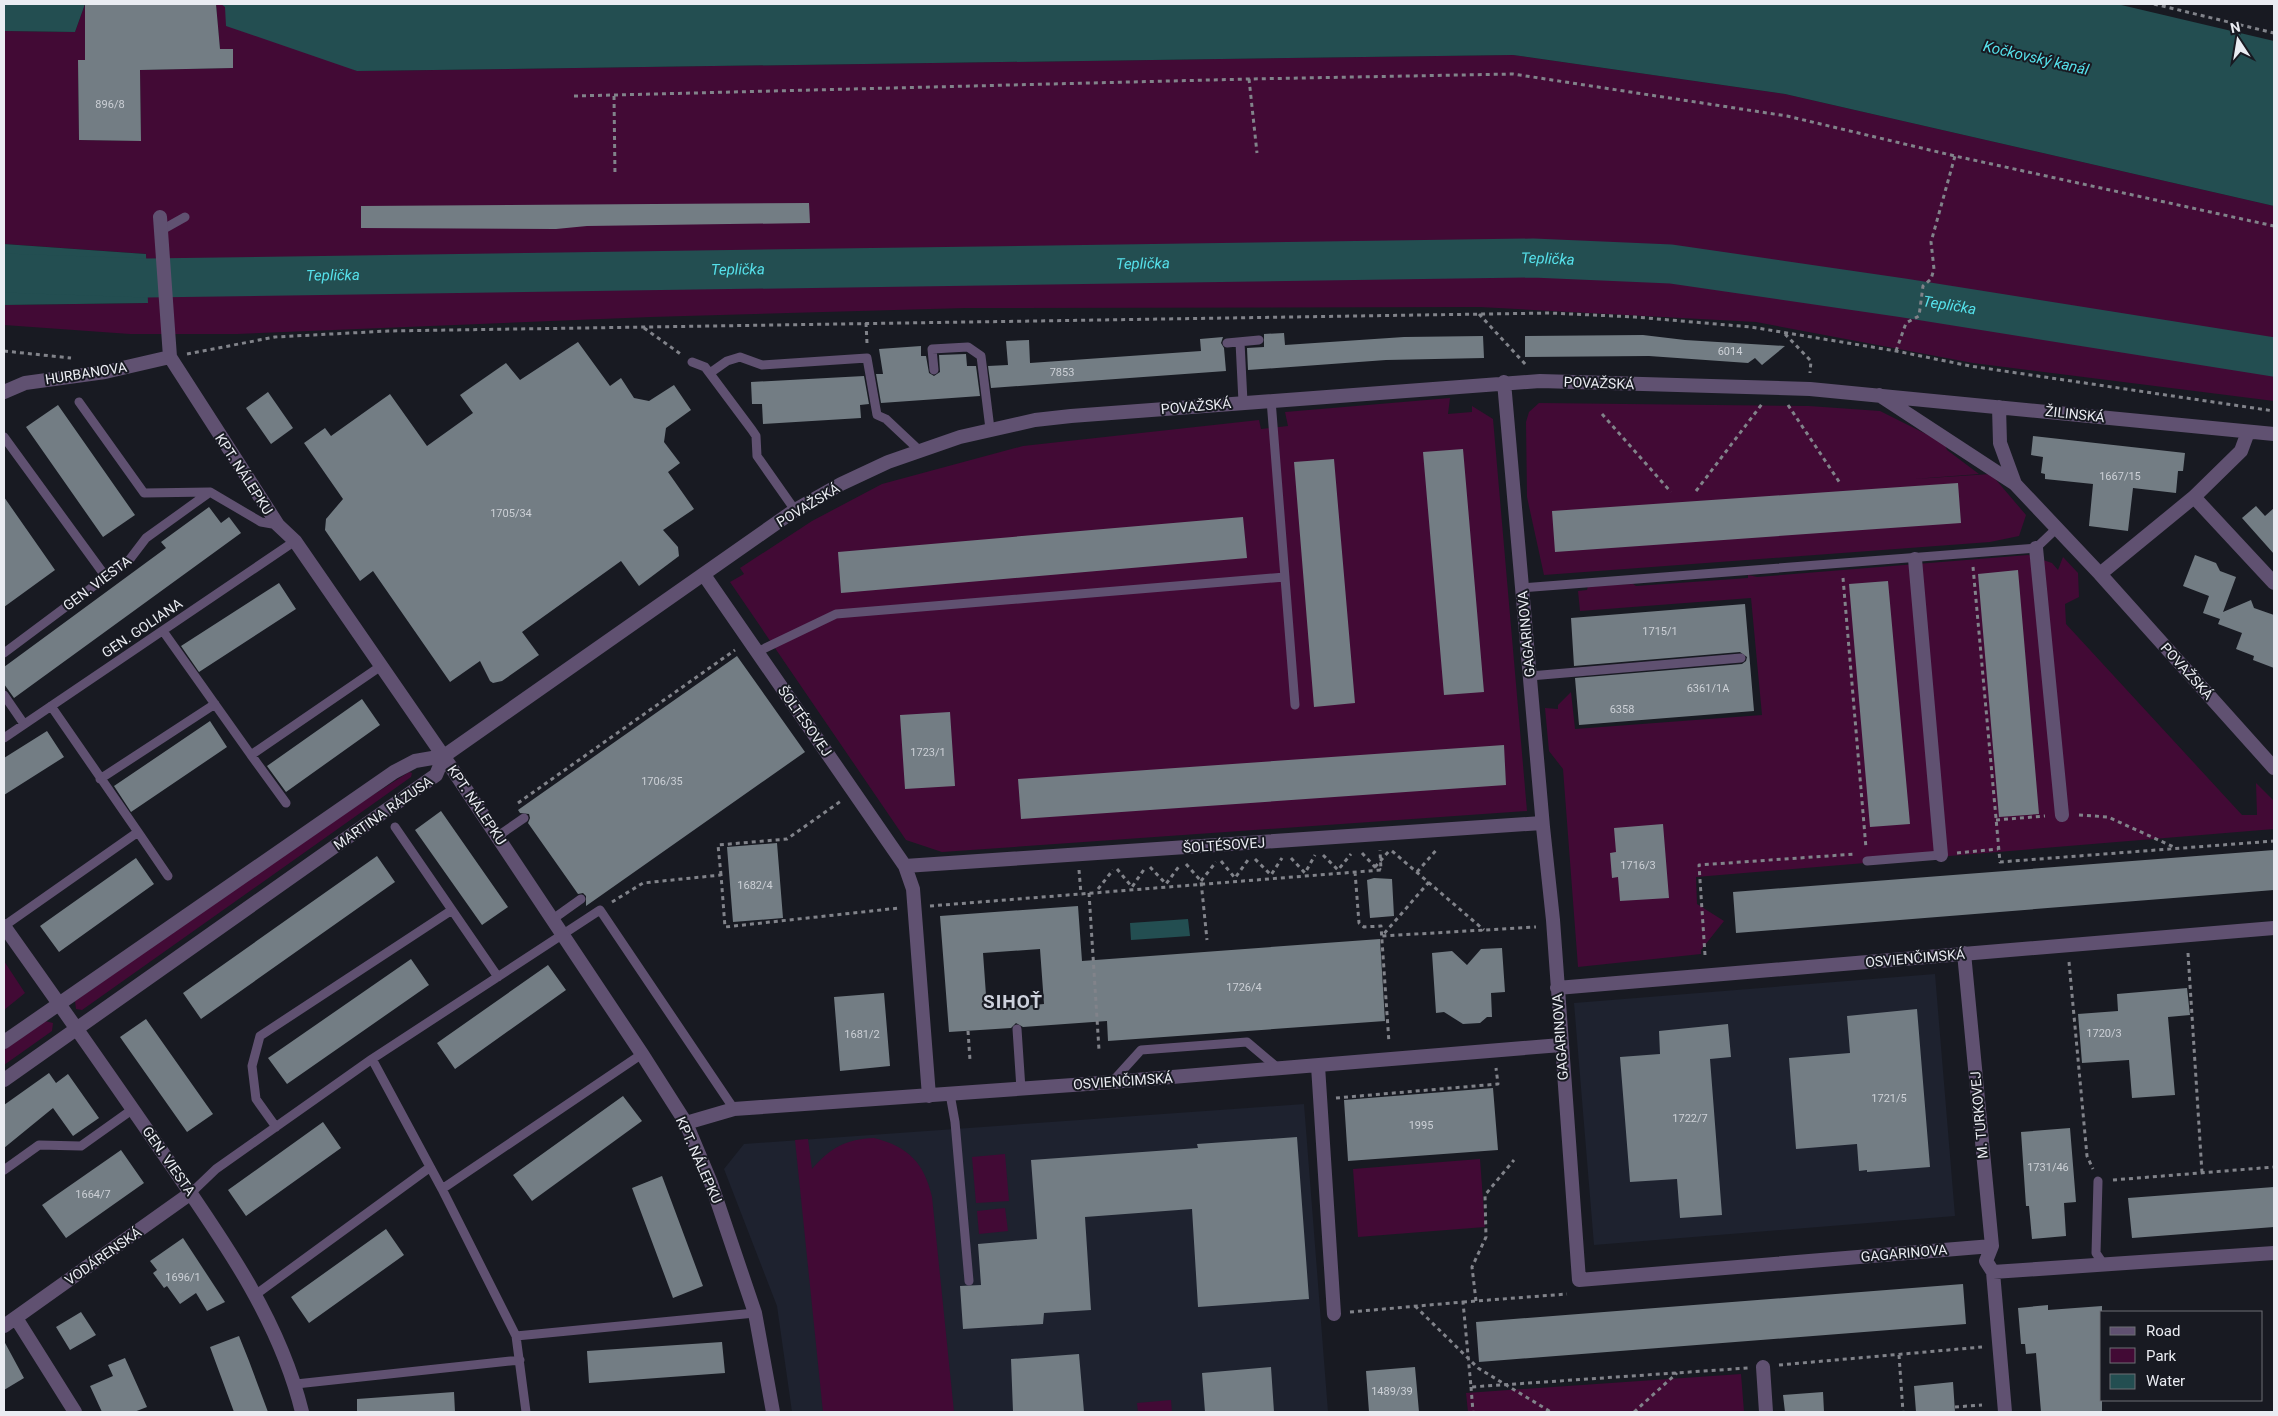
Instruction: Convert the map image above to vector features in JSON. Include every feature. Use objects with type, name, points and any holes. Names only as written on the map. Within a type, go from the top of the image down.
[{"type":"street","name":"KPT. NÁLEPKU","points":[[160,224],[170,357],[278,525],[295,540],[498,836],[686,1123],[721,1209],[755,1313],[773,1412]]},
{"type":"street","name":"HURBANOVA","points":[[4,392],[25,383],[104,372],[170,357]]},
{"type":"street","name":"POVAŽSKÁ","points":[[444,756],[704,576],[795,510],[841,484],[919,450],[990,429],[1072,416],[1540,380],[1810,388],[1877,394],[2015,484],[2100,574],[2274,768]]},
{"type":"street","name":"GAGARINOVA","points":[[1504,382],[1542,823],[1553,920],[1579,1280],[1992,1246]]},
{"type":"street","name":"ŽILINSKÁ","points":[[1877,394],[2274,434]]},
{"type":"street","name":"POVAŽSKÁ","points":[[1999,407],[2000,443],[2015,484]]},
{"type":"street","points":[[2100,574],[2194,497],[2240,451],[2248,432]]},
{"type":"street","points":[[2194,497],[2274,584]]},
{"type":"street","points":[[2036,548],[2062,815]]},
{"type":"street","points":[[1915,559],[1941,855]]},
{"type":"street","name":"ŠOLTÉSOVEJ","points":[[704,576],[905,866],[913,888],[915,907],[929,1096]]},
{"type":"street","name":"MARTINA RÁZUSA","points":[[4,1042],[394,772],[415,761],[444,756]]},
{"type":"street","name":"MARTINA RÁZUSA","points":[[4,1080],[436,775],[444,756]]},
{"type":"street","name":"ŠOLTÉSOVEJ","points":[[905,866],[1542,823]]},
{"type":"street","name":"GEN. VIESTA","points":[[4,926],[77,1028],[224,1242],[278,1339],[296,1384],[302,1412]]},
{"type":"street","name":"OSVIENČIMSKÁ","points":[[1557,988],[2274,928]]},
{"type":"street","name":"M. TURKOVEJ","points":[[1964,954],[1992,1246],[1986,1261],[1993,1272],[2005,1412]]},
{"type":"street","name":"OSVIENČIMSKÁ","points":[[686,1123],[734,1110],[1318,1066],[1561,1045]]},
{"type":"street","points":[[1318,1066],[1334,1314]]},
{"type":"street","name":"VODÁRENSKÁ","points":[[4,1326],[191,1193]]},
{"type":"street","points":[[1993,1272],[2274,1253]]},
{"type":"street","points":[[16,1318],[75,1412]]},
{"type":"street","points":[[1763,1367],[1766,1412]]},
{"type":"lane","points":[[160,224],[185,217]]},
{"type":"lane","points":[[1227,343],[1259,340]]},
{"type":"lane","points":[[1240,342],[1243,402]]},
{"type":"lane","points":[[934,370],[932,349],[968,347],[981,356],[990,429]]},
{"type":"lane","points":[[710,373],[727,361],[740,357],[762,365],[867,358],[877,414],[886,419],[919,450]]},
{"type":"lane","points":[[692,362],[705,367],[756,436],[757,456],[795,510]]},
{"type":"lane","points":[[1271,400],[1295,705]]},
{"type":"lane","points":[[79,402],[144,493],[210,492],[261,522],[278,525]]},
{"type":"lane","points":[[4,437],[106,577]]},
{"type":"lane","name":"GEN. VIESTA","points":[[4,653],[130,559],[146,538],[210,492]]},
{"type":"lane","points":[[1522,588],[1915,559],[2036,548],[2057,528]]},
{"type":"lane","name":"GEN. GOLIANA","points":[[4,738],[295,540]]},
{"type":"lane","points":[[758,652],[836,614],[1285,577]]},
{"type":"lane","points":[[163,631],[286,803]]},
{"type":"lane","points":[[1530,676],[1741,658]]},
{"type":"lane","points":[[251,755],[381,666]]},
{"type":"lane","points":[[4,695],[24,724]]},
{"type":"lane","points":[[100,779],[215,704]]},
{"type":"lane","points":[[51,706],[168,876]]},
{"type":"lane","points":[[498,836],[524,818]]},
{"type":"lane","points":[[395,827],[498,976]]},
{"type":"lane","points":[[4,926],[138,832]]},
{"type":"lane","points":[[1867,857],[1941,855]]},
{"type":"lane","points":[[553,919],[581,899]]},
{"type":"lane","points":[[276,1127],[256,1099],[252,1066],[260,1036],[452,910]]},
{"type":"lane","points":[[191,1193],[216,1169],[372,1060],[600,910],[734,1110]]},
{"type":"lane","points":[[1017,1028],[1021,1089]]},
{"type":"lane","points":[[1112,1082],[1141,1050],[1247,1042],[1279,1069]]},
{"type":"lane","points":[[442,1189],[642,1054]]},
{"type":"lane","points":[[372,1060],[442,1189],[516,1336],[526,1412]]},
{"type":"lane","points":[[950,1094],[955,1122],[969,1281]]},
{"type":"lane","points":[[4,1170],[39,1146],[81,1146],[133,1109]]},
{"type":"lane","points":[[255,1295],[429,1168]]},
{"type":"lane","points":[[2098,1181],[2096,1253],[2104,1265]]},
{"type":"lane","points":[[516,1336],[755,1313]]},
{"type":"lane","points":[[296,1384],[520,1360]]},
{"type":"path","points":[[2154,4],[2274,33]]},
{"type":"path","points":[[574,96],[1513,74],[1787,116],[1955,156],[2274,226]]},
{"type":"path","points":[[1249,79],[1257,153]]},
{"type":"path","points":[[614,96],[615,176]]},
{"type":"path","points":[[1896,351],[1906,324],[1919,316],[1923,286],[1931,279],[1934,269],[1931,242],[1955,156]]},
{"type":"path","points":[[1479,314],[1540,380]]},
{"type":"path","points":[[866,323],[867,358]]},
{"type":"path","points":[[644,328],[692,362]]},
{"type":"path","points":[[1785,334],[1811,360],[1810,374]]},
{"type":"path","points":[[1696,491],[1763,403]]},
{"type":"path","points":[[1788,405],[1840,482]]},
{"type":"path","points":[[1602,414],[1671,492]]},
{"type":"path","points":[[1972,554],[2000,862],[2274,841]]},
{"type":"path","points":[[1705,955],[1699,865],[1867,857],[1842,564]]},
{"type":"path","points":[[513,806],[741,646]]},
{"type":"path","points":[[847,796],[787,839],[718,845],[725,927],[915,907],[1089,894],[1271,877],[1381,870]]},
{"type":"path","points":[[1996,820],[2062,815],[2108,817],[2178,848]]},
{"type":"path","points":[[1380,844],[1381,870]]},
{"type":"path","points":[[1384,844],[1485,930]]},
{"type":"path","points":[[1417,872],[1440,845]]},
{"type":"path","points":[[1357,846],[1375,867],[1381,870]]},
{"type":"path","points":[[1375,867],[1391,849]]},
{"type":"path","points":[[1271,877],[1286,852],[1305,873],[1318,850],[1338,870],[1352,852]]},
{"type":"path","points":[[1941,855],[1998,850]]},
{"type":"path","points":[[1202,883],[1219,858],[1235,878],[1252,855],[1271,877]]},
{"type":"path","points":[[1098,889],[1115,867],[1132,886],[1147,864],[1166,884],[1183,861],[1202,883],[1207,940]]},
{"type":"path","points":[[1079,870],[1081,894]]},
{"type":"path","points":[[1355,872],[1359,923],[1364,927],[1381,926],[1390,1059]]},
{"type":"path","points":[[600,910],[643,883],[721,875]]},
{"type":"path","points":[[1382,936],[1429,882]]},
{"type":"path","points":[[1089,894],[1099,1050]]},
{"type":"path","points":[[1382,936],[1538,927]]},
{"type":"path","points":[[2188,950],[2202,1173]]},
{"type":"path","points":[[2068,959],[2087,1156],[2098,1181],[2274,1166]]},
{"type":"path","points":[[968,1031],[970,1060]]},
{"type":"path","points":[[1320,1099],[1498,1084]]},
{"type":"path","points":[[1476,1301],[1471,1272],[1486,1237],[1485,1195],[1514,1160]]},
{"type":"path","points":[[1334,1314],[1463,1302],[1473,1412]]},
{"type":"path","points":[[1415,1306],[1478,1368],[1551,1412]]},
{"type":"path","points":[[1471,1387],[1763,1367],[1999,1345]]},
{"type":"path","points":[[1898,1355],[1903,1412]]},
{"type":"path","points":[[1634,1412],[1677,1372]]},
{"type":"path","points":[[1954,1407],[1982,1405]]},
{"type":"shaded area","points":[[1935,974],[1955,1216],[1594,1245],[1574,1003]]},
{"type":"shaded area","points":[[1304,1104],[1328,1412],[792,1412],[777,1306],[724,1169],[744,1144]]},
{"type":"green space","points":[[85,4],[85,60],[78,61],[79,140],[141,141],[140,70],[232,68],[232,49],[220,49],[216,4],[221,4],[357,71],[1513,55],[1785,94],[2274,206],[2274,401],[1973,363],[1756,322],[1480,307],[966,308],[651,317],[237,334],[130,334],[4,325],[4,305],[147,303],[146,254],[4,244],[4,31],[75,32]]},
{"type":"green space","points":[[1450,398],[1448,414],[1472,412],[1472,406],[1493,419],[1527,811],[942,852],[906,840],[730,582],[744,574],[740,568],[812,521],[882,484],[1023,446],[1259,420],[1261,429],[1288,426],[1285,412]]},
{"type":"green space","points":[[1539,403],[1809,406],[1880,411],[1944,443],[1947,450],[1979,474],[1914,479],[1991,474],[2026,515],[2019,536],[1990,542],[1544,575],[1527,497],[1526,422],[1529,412]]},
{"type":"green space","points":[[2028,555],[2052,563],[2058,570],[2063,557],[2078,573],[2079,597],[2065,604],[2066,624],[2242,815],[2257,815],[2256,783],[2274,801],[2274,829],[1696,877],[1697,904],[1724,921],[1701,950],[1701,954],[1578,967],[1563,769],[1549,751],[1545,708],[1558,709],[1558,705],[1571,692],[1575,729],[1762,715],[1751,598],[1580,611],[1578,591],[1587,590],[1588,586],[1633,584],[1636,586],[1748,578],[1748,575],[1757,577]]},
{"type":"green space","points":[[409,772],[412,773],[411,777],[82,1010],[76,1009],[75,1001],[318,830]]},
{"type":"green space","points":[[4,961],[25,993],[4,1010]]},
{"type":"green space","points":[[45,1021],[53,1023],[52,1031],[4,1065],[4,1050]]},
{"type":"green space","points":[[874,1138],[897,1146],[906,1152],[919,1166],[929,1185],[932,1197],[954,1412],[823,1412],[795,1140],[808,1139],[812,1169],[825,1155],[839,1146],[855,1140]]},
{"type":"green space","points":[[1005,1154],[1009,1201],[976,1203],[972,1157]]},
{"type":"green space","points":[[1480,1159],[1485,1227],[1358,1237],[1353,1169]]},
{"type":"green space","points":[[1005,1208],[1008,1231],[979,1234],[977,1211]]},
{"type":"green space","points":[[1741,1374],[1744,1412],[1468,1412],[1466,1393]]},
{"type":"green space","points":[[1171,1400],[1172,1412],[1138,1412],[1137,1403]]},
{"type":"water","points":[[4,4],[85,4],[75,32],[4,31]]},
{"type":"water","name":"Kočkovský kanál","points":[[221,4],[2117,4],[2274,41],[2274,206],[1785,94],[1513,55],[357,71],[226,26],[225,7]]},
{"type":"water","points":[[4,244],[146,254],[148,303],[4,305]]},
{"type":"water","points":[[1188,919],[1190,936],[1131,940],[1130,923]]},
{"type":"building","points":[[85,4],[216,4],[220,49],[233,49],[233,68],[140,70],[141,141],[79,140],[78,60],[85,60]]},
{"type":"building","points":[[809,203],[810,223],[587,226],[556,229],[361,228],[361,206]]},
{"type":"building","points":[[1284,333],[1285,345],[1404,337],[1483,336],[1484,358],[1386,360],[1248,370],[1247,348],[1264,347],[1264,334]]},
{"type":"building","points":[[1643,335],[1685,340],[1785,346],[1762,365],[1755,358],[1748,363],[1649,356],[1525,357],[1525,336]]},
{"type":"building","points":[[1223,337],[1221,343],[1224,348],[1226,371],[991,388],[988,366],[1008,365],[1006,341],[1029,340],[1030,363],[1201,351],[1200,339]]},
{"type":"building","points":[[578,342],[610,386],[621,378],[634,398],[649,401],[674,385],[691,410],[666,428],[664,442],[680,463],[668,472],[694,509],[663,530],[678,547],[679,556],[639,586],[621,561],[522,632],[539,655],[502,681],[493,683],[490,681],[480,661],[450,682],[373,571],[360,581],[325,530],[326,519],[343,499],[304,443],[325,428],[331,436],[390,394],[427,446],[473,413],[460,395],[506,363],[520,380]]},
{"type":"building","points":[[921,346],[921,356],[926,356],[929,373],[934,376],[940,372],[939,355],[966,354],[967,366],[976,366],[980,396],[881,403],[876,374],[883,374],[879,349]]},
{"type":"building","points":[[864,376],[869,404],[860,405],[861,418],[763,424],[762,404],[752,404],[751,382]]},
{"type":"building","points":[[268,392],[293,428],[271,444],[246,408]]},
{"type":"building","points":[[58,405],[135,515],[103,537],[26,427]]},
{"type":"building","points":[[2033,436],[2185,453],[2183,471],[2178,471],[2176,493],[2133,488],[2128,531],[2089,526],[2093,484],[2045,479],[2045,474],[2041,473],[2043,457],[2031,455]]},
{"type":"building","points":[[1463,449],[1484,692],[1444,695],[1423,452]]},
{"type":"building","points":[[1334,459],[1355,703],[1314,707],[1294,462]]},
{"type":"building","points":[[1958,483],[1961,523],[1555,552],[1552,511]]},
{"type":"building","points":[[4,497],[55,570],[4,607]]},
{"type":"building","points":[[2256,506],[2265,516],[2274,508],[2274,554],[2242,518]]},
{"type":"building","points":[[209,507],[221,523],[229,517],[241,533],[14,698],[4,684],[4,667],[166,548],[161,542]]},
{"type":"building","points":[[1243,517],[1247,558],[841,593],[838,552]]},
{"type":"building","points":[[2195,555],[2216,563],[2220,571],[2236,577],[2223,612],[2251,600],[2254,608],[2274,615],[2274,668],[2253,660],[2254,656],[2236,649],[2242,633],[2218,624],[2220,619],[2203,613],[2209,596],[2183,586]]},
{"type":"building","points":[[2018,570],[2039,814],[1999,817],[1978,574]]},
{"type":"building","points":[[1888,581],[1910,824],[1870,827],[1849,584]]},
{"type":"building","points":[[279,583],[296,609],[199,672],[181,646]]},
{"type":"building","points":[[1745,604],[1754,711],[1579,725],[1575,678],[1742,664],[1746,661],[1747,657],[1740,652],[1574,666],[1571,618]]},
{"type":"building","points":[[737,656],[805,752],[586,906],[586,896],[583,893],[578,894],[528,823],[529,814],[520,813],[518,810]]},
{"type":"building","points":[[362,699],[380,725],[286,792],[267,766]]},
{"type":"building","points":[[950,712],[955,786],[905,789],[900,715]]},
{"type":"building","points":[[210,721],[227,747],[131,812],[114,786]]},
{"type":"building","points":[[47,731],[64,757],[4,795],[4,758]]},
{"type":"building","points":[[1504,745],[1506,785],[1021,819],[1018,779]]},
{"type":"building","points":[[441,811],[508,907],[482,925],[415,830]]},
{"type":"building","points":[[1663,824],[1669,898],[1620,901],[1618,877],[1612,878],[1610,853],[1616,852],[1614,828]]},
{"type":"building","points":[[777,843],[783,918],[733,922],[727,847]]},
{"type":"building","points":[[2274,850],[2274,890],[1736,933],[1733,892]]},
{"type":"building","points":[[377,856],[395,882],[201,1019],[183,993]]},
{"type":"building","points":[[136,858],[154,884],[59,952],[40,926]]},
{"type":"building","points":[[1374,878],[1392,879],[1394,916],[1370,918],[1367,880]]},
{"type":"building","points":[[1078,906],[1082,961],[1380,939],[1385,1021],[1108,1041],[1107,1021],[1023,1027],[1016,1023],[1011,1028],[949,1032],[940,916]],"holes":[[[1040,949],[1044,1004],[987,1009],[983,953]]]},
{"type":"building","points":[[1502,948],[1505,992],[1491,993],[1492,1017],[1487,1017],[1480,1023],[1463,1024],[1444,1012],[1436,1013],[1432,953],[1452,951],[1467,965],[1481,949]]},
{"type":"building","points":[[411,959],[429,985],[287,1084],[268,1058]]},
{"type":"building","points":[[548,965],[566,990],[455,1069],[437,1043]]},
{"type":"building","points":[[2187,988],[2190,1015],[2168,1017],[2175,1095],[2132,1098],[2129,1060],[2082,1063],[2078,1014],[2118,1011],[2117,994]]},
{"type":"building","points":[[884,993],[890,1066],[840,1071],[834,997]]},
{"type":"building","points":[[1917,1009],[1930,1167],[1859,1171],[1857,1144],[1796,1149],[1789,1058],[1850,1053],[1847,1016]]},
{"type":"building","points":[[146,1019],[213,1114],[187,1132],[120,1037]]},
{"type":"building","points":[[1728,1024],[1731,1057],[1710,1059],[1722,1215],[1680,1218],[1677,1179],[1630,1182],[1620,1057],[1660,1054],[1659,1031]]},
{"type":"building","points":[[49,1073],[56,1083],[68,1074],[99,1118],[73,1136],[53,1108],[4,1148],[4,1105]]},
{"type":"building","points":[[1493,1088],[1498,1150],[1348,1161],[1344,1100]]},
{"type":"building","points":[[623,1096],[642,1121],[532,1201],[513,1175]]},
{"type":"building","points":[[323,1122],[341,1148],[246,1216],[228,1190]]},
{"type":"building","points":[[2070,1128],[2076,1202],[2064,1203],[2066,1236],[2032,1239],[2029,1206],[2026,1206],[2021,1132]]},
{"type":"building","points":[[1297,1137],[1309,1299],[1198,1307],[1192,1209],[1085,1217],[1091,1310],[1044,1313],[1043,1324],[963,1329],[960,1286],[981,1285],[978,1244],[1037,1239],[1031,1160],[1198,1148],[1197,1144]]},
{"type":"building","points":[[121,1150],[144,1183],[66,1238],[42,1205]]},
{"type":"building","points":[[662,1176],[703,1286],[673,1298],[632,1188]]},
{"type":"building","points":[[2274,1187],[2274,1227],[2132,1238],[2128,1198]]},
{"type":"building","points":[[386,1229],[404,1255],[309,1323],[291,1297]]},
{"type":"building","points":[[183,1238],[225,1302],[207,1311],[196,1293],[180,1304],[167,1286],[164,1288],[153,1273],[157,1270],[150,1261]]},
{"type":"building","points":[[1963,1284],[1966,1324],[1479,1362],[1476,1322]]},
{"type":"building","points":[[2048,1305],[2048,1310],[2102,1306],[2102,1311],[2100,1311],[2100,1401],[2102,1401],[2102,1412],[2041,1412],[2036,1353],[2026,1354],[2025,1344],[2021,1344],[2018,1308]]},
{"type":"building","points":[[81,1312],[96,1335],[70,1350],[56,1327]]},
{"type":"building","points":[[239,1336],[268,1412],[234,1412],[210,1347]]},
{"type":"building","points":[[4,1341],[24,1378],[4,1390]]},
{"type":"building","points":[[722,1342],[725,1373],[589,1383],[587,1351]]},
{"type":"building","points":[[1079,1354],[1084,1412],[1013,1412],[1011,1359]]},
{"type":"building","points":[[125,1358],[147,1407],[134,1412],[102,1412],[90,1386],[113,1376],[108,1365]]},
{"type":"building","points":[[1271,1367],[1274,1412],[1205,1412],[1202,1373]]},
{"type":"building","points":[[1415,1367],[1419,1412],[1369,1412],[1366,1371]]},
{"type":"building","points":[[1953,1382],[1955,1412],[1916,1412],[1914,1386]]},
{"type":"building","points":[[454,1392],[455,1412],[357,1412],[357,1399]]},
{"type":"building","points":[[1823,1392],[1824,1412],[1785,1412],[1783,1395]]},
{"type":"waterway","name":"Teplička","points":[[4,273],[147,278],[1533,258],[1671,264],[1904,298],[2274,357]]},
{"type":"district","name":"SIHOŤ","points":[[1013,1001]]}]
